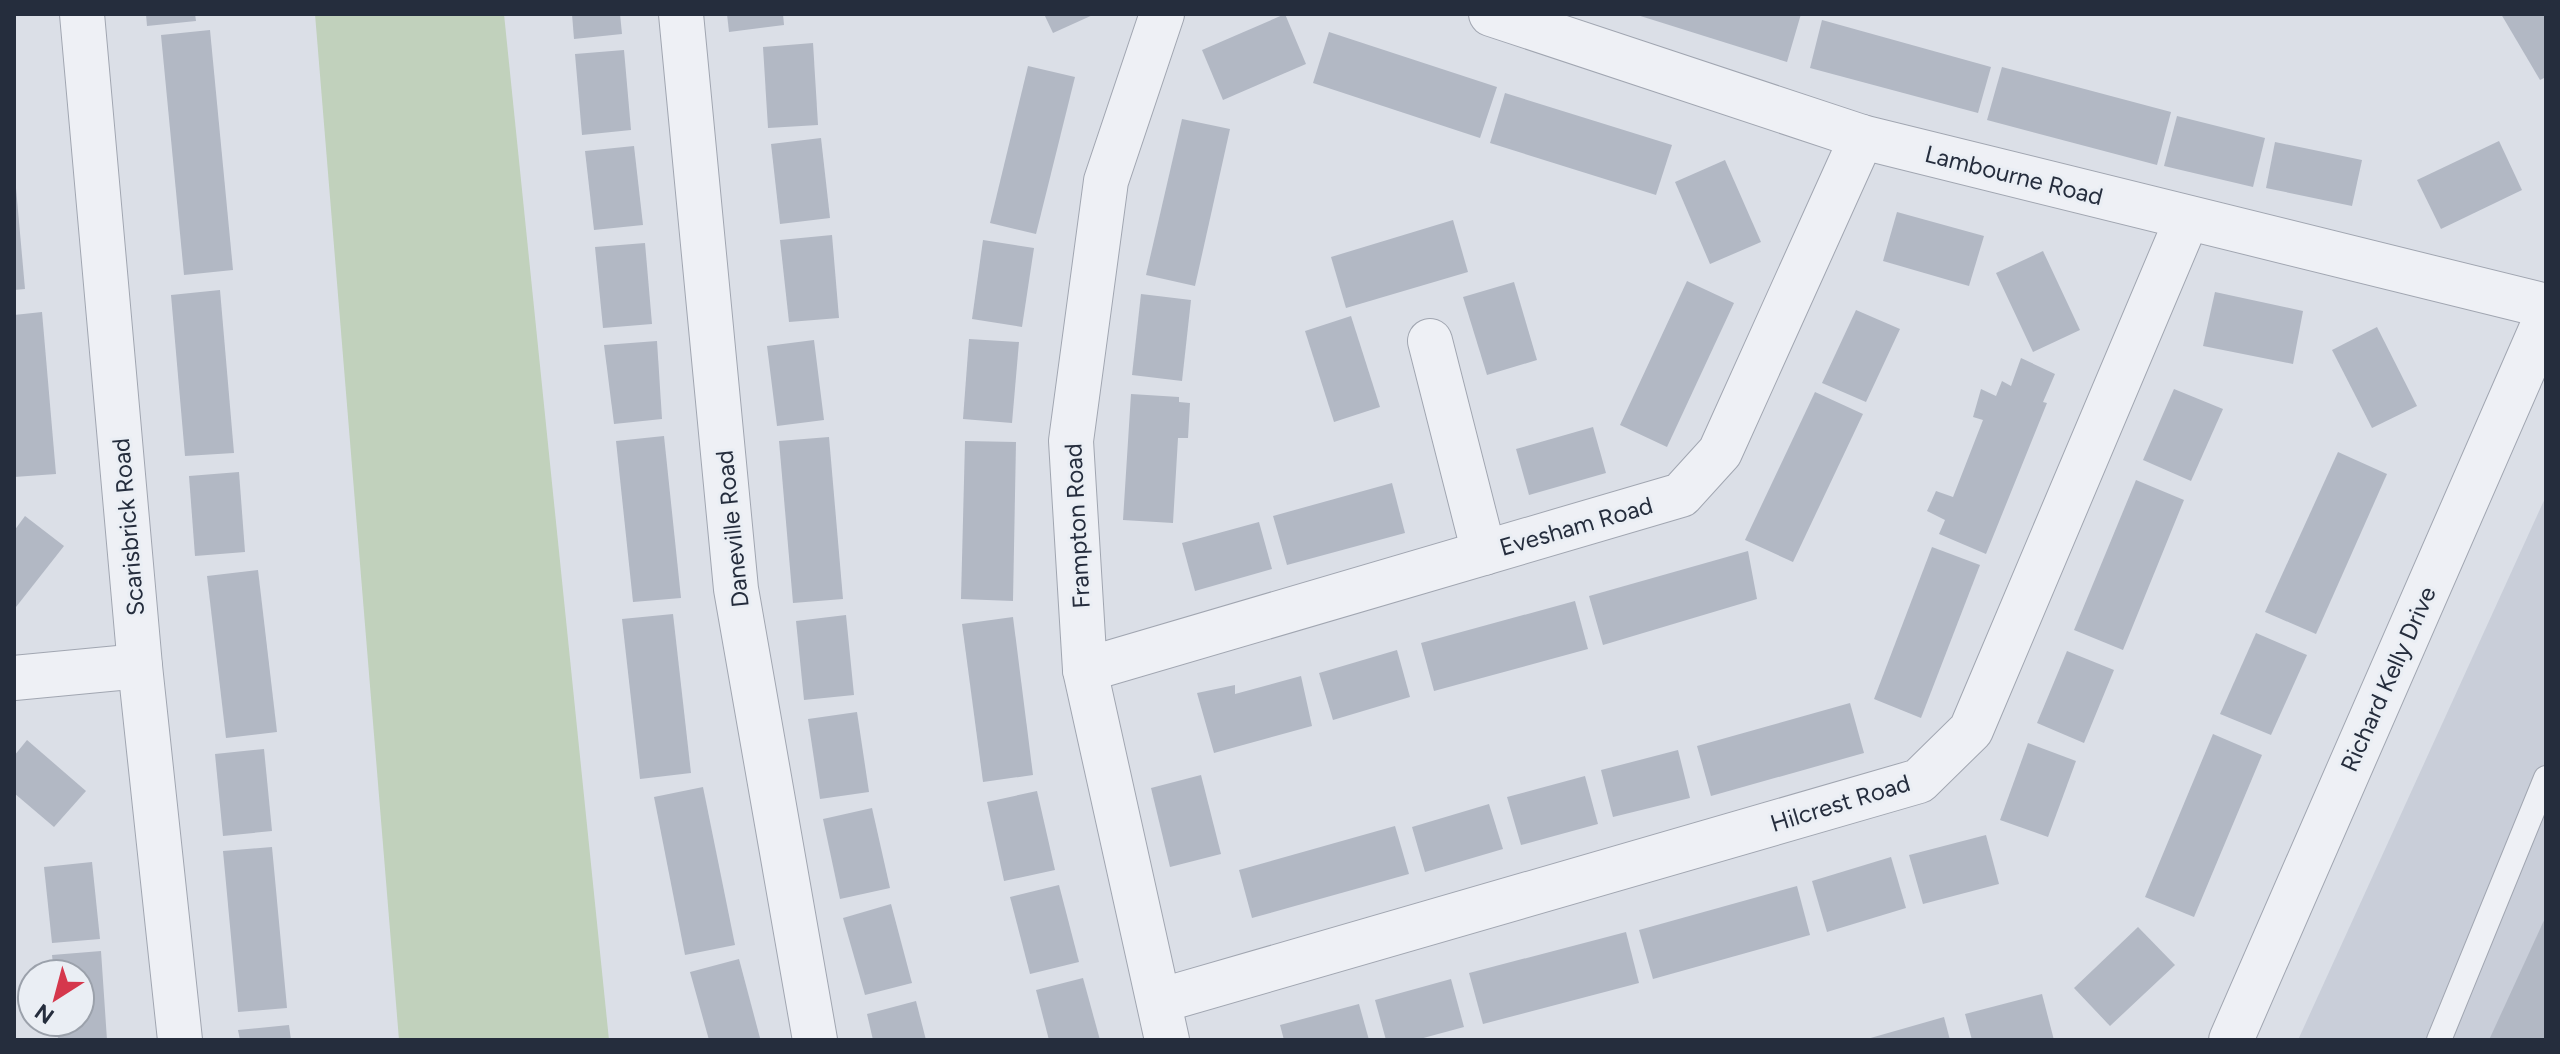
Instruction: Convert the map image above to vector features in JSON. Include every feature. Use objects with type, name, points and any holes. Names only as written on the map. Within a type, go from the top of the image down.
[{"type":"street","name":"Scarisbrick Road","points":[[82,14],[140,666],[180,1040]]},
{"type":"street","name":"Daneville Road","points":[[681,14],[736,589],[815,1040]]},
{"type":"street","name":"Frampton Road","points":[[1162,14],[1106,181],[1071,441],[1085,670],[1163,1021]]},
{"type":"street","name":"Lambourne Road","points":[[1491,14],[1862,137],[2546,306]]},
{"type":"street","name":"Evesham Road","points":[[1085,670],[1681,495],[1720,452],[1862,137]]},
{"type":"street","name":"Hilcrest Road","points":[[1163,1021],[1919,781],[1971,730],[2187,219]]},
{"type":"street","name":"Richard Kelly Drive","points":[[2231,1040],[2546,318]]},
{"type":"street","points":[[1430,341],[1484,553]]},
{"type":"street","points":[[14,678],[140,666]]},
{"type":"lane","points":[[2439,1040],[2546,778]]},
{"type":"shaded area","points":[[2546,496],[2546,1040],[2298,1040]]},
{"type":"green space","points":[[315,14],[504,14],[609,1040],[399,1040]]},
{"type":"building","points":[[146,14],[195,14],[196,21],[147,26]]},
{"type":"building","points":[[572,14],[620,14],[622,34],[574,39]]},
{"type":"building","points":[[727,14],[783,14],[784,25],[729,32]]},
{"type":"building","points":[[1044,14],[1095,14],[1053,33]]},
{"type":"building","points":[[1285,14],[1306,64],[1223,100],[1202,50]]},
{"type":"building","points":[[1634,14],[1801,14],[1787,62]]},
{"type":"building","points":[[2501,14],[2546,14],[2546,77],[2540,80]]},
{"type":"building","points":[[1822,20],[1991,67],[1978,113],[1810,68]]},
{"type":"building","points":[[210,30],[233,270],[184,275],[161,35]]},
{"type":"building","points":[[1329,32],[1497,87],[1480,138],[1313,83]]},
{"type":"building","points":[[813,43],[818,125],[768,128],[763,47]]},
{"type":"building","points":[[624,50],[631,130],[582,135],[575,54]]},
{"type":"building","points":[[1028,66],[1075,77],[1036,234],[990,223]]},
{"type":"building","points":[[2002,67],[2171,112],[2157,165],[1987,120]]},
{"type":"building","points":[[1505,93],[1672,145],[1656,195],[1490,143]]},
{"type":"building","points":[[2177,116],[2265,138],[2253,187],[2164,166]]},
{"type":"building","points":[[1182,119],[1230,129],[1195,286],[1146,275]]},
{"type":"building","points":[[821,138],[830,218],[780,224],[771,144]]},
{"type":"building","points":[[2499,141],[2522,190],[2441,229],[2417,180]]},
{"type":"building","points":[[2275,142],[2362,160],[2352,206],[2266,188]]},
{"type":"building","points":[[634,146],[643,225],[594,230],[585,151]]},
{"type":"building","points":[[1725,160],[1761,242],[1710,264],[1675,182]]},
{"type":"building","points":[[14,188],[25,289],[14,290]]},
{"type":"building","points":[[1897,212],[1984,236],[1969,286],[1883,261]]},
{"type":"building","points":[[1453,220],[1468,272],[1346,308],[1331,257]]},
{"type":"building","points":[[832,235],[839,318],[789,322],[780,240]]},
{"type":"building","points":[[983,240],[1034,248],[1022,327],[972,319]]},
{"type":"building","points":[[645,243],[652,324],[603,328],[595,247]]},
{"type":"building","points":[[2043,251],[2080,330],[2033,352],[1996,273]]},
{"type":"building","points":[[1687,281],[1734,303],[1667,447],[1620,425]]},
{"type":"building","points":[[1514,282],[1537,360],[1487,375],[1463,297]]},
{"type":"building","points":[[220,290],[234,453],[185,456],[171,295]]},
{"type":"building","points":[[2215,292],[2303,311],[2293,364],[2203,346]]},
{"type":"building","points":[[1141,294],[1191,300],[1182,381],[1132,375]]},
{"type":"building","points":[[1856,310],[1900,329],[1866,402],[1822,383]]},
{"type":"building","points":[[42,312],[56,474],[14,477],[14,315]]},
{"type":"building","points":[[1351,316],[1380,407],[1334,422],[1305,331]]},
{"type":"building","points":[[2377,327],[2417,406],[2372,428],[2332,350]]},
{"type":"building","points":[[969,339],[1019,342],[1012,423],[963,419]]},
{"type":"building","points":[[814,340],[824,420],[777,426],[767,346]]},
{"type":"building","points":[[657,341],[662,419],[614,424],[604,345]]},
{"type":"building","points":[[2021,358],[2055,374],[2043,402],[2047,403],[1986,554],[1939,534],[1945,520],[1927,511],[1936,491],[1953,497],[1983,420],[1973,417],[1981,389],[1996,396],[2002,381],[2011,386]]},
{"type":"building","points":[[2174,389],[2223,409],[2191,481],[2143,460]]},
{"type":"building","points":[[1815,392],[1863,414],[1793,562],[1745,540]]},
{"type":"building","points":[[1131,394],[1179,397],[1179,402],[1190,403],[1188,438],[1178,438],[1173,523],[1123,520]]},
{"type":"building","points":[[1593,427],[1606,473],[1529,495],[1516,449]]},
{"type":"building","points":[[664,436],[681,598],[633,602],[616,441]]},
{"type":"building","points":[[829,437],[843,599],[793,603],[779,441]]},
{"type":"building","points":[[965,441],[1016,442],[1013,601],[961,599]]},
{"type":"building","points":[[2338,452],[2387,474],[2316,634],[2265,612]]},
{"type":"building","points":[[239,472],[245,552],[195,556],[189,476]]},
{"type":"building","points":[[2136,480],[2184,500],[2123,650],[2074,630]]},
{"type":"building","points":[[1392,483],[1405,533],[1287,565],[1273,516]]},
{"type":"building","points":[[25,516],[64,546],[16,607],[14,531]]},
{"type":"building","points":[[1259,522],[1272,569],[1195,591],[1182,543]]},
{"type":"building","points":[[1932,547],[1980,565],[1921,718],[1874,699]]},
{"type":"building","points":[[1748,551],[1757,599],[1603,645],[1589,596]]},
{"type":"building","points":[[258,570],[277,732],[226,738],[207,576]]},
{"type":"building","points":[[1575,601],[1588,649],[1434,691],[1421,643]]},
{"type":"building","points":[[673,614],[691,773],[640,779],[622,619]]},
{"type":"building","points":[[846,615],[854,695],[804,700],[796,621]]},
{"type":"building","points":[[1013,617],[1033,775],[983,782],[962,624]]},
{"type":"building","points":[[2256,633],[2307,655],[2271,735],[2220,714]]},
{"type":"building","points":[[1397,650],[1410,697],[1333,720],[1319,673]]},
{"type":"building","points":[[2067,651],[2114,670],[2084,743],[2037,723]]},
{"type":"building","points":[[1301,676],[1312,726],[1214,753],[1197,693],[1235,685],[1235,694]]},
{"type":"building","points":[[1850,703],[1864,753],[1711,796],[1697,746]]},
{"type":"building","points":[[857,712],[869,792],[820,799],[808,719]]},
{"type":"building","points":[[2213,734],[2262,755],[2194,917],[2145,897]]},
{"type":"building","points":[[27,740],[86,791],[54,827],[14,793],[14,756]]},
{"type":"building","points":[[2028,743],[2076,761],[2048,837],[2000,820]]},
{"type":"building","points":[[264,749],[272,831],[223,836],[215,754]]},
{"type":"building","points":[[1678,750],[1690,798],[1613,817],[1601,770]]},
{"type":"building","points":[[1201,775],[1221,854],[1170,867],[1151,788]]},
{"type":"building","points":[[1585,776],[1598,824],[1521,845],[1507,797]]},
{"type":"building","points":[[703,787],[735,945],[685,955],[654,797]]},
{"type":"building","points":[[1037,791],[1055,870],[1004,881],[987,802]]},
{"type":"building","points":[[1489,804],[1503,849],[1425,872],[1412,827]]},
{"type":"building","points":[[872,808],[890,888],[840,899],[823,819]]},
{"type":"building","points":[[1395,826],[1409,874],[1252,918],[1239,870]]},
{"type":"building","points":[[1986,835],[1999,884],[1923,904],[1909,855]]},
{"type":"building","points":[[272,847],[287,1008],[238,1012],[223,851]]},
{"type":"building","points":[[1891,857],[1906,908],[1827,932],[1812,881]]},
{"type":"building","points":[[92,862],[100,939],[52,943],[44,867]]},
{"type":"building","points":[[1059,885],[1079,962],[1030,974],[1010,897]]},
{"type":"building","points":[[1797,886],[1810,935],[1653,979],[1639,930]]},
{"type":"building","points":[[891,904],[912,983],[865,995],[843,918]]},
{"type":"building","points":[[2546,916],[2546,1040],[2489,1040]]},
{"type":"building","points":[[2138,927],[2175,965],[2110,1026],[2074,988]]},
{"type":"building","points":[[1626,932],[1639,983],[1483,1024],[1469,973]]},
{"type":"building","points":[[101,951],[107,1040],[58,1040],[96,1038],[96,958],[52,958],[52,955]]},
{"type":"building","points":[[739,959],[760,1038],[709,1040],[690,972]]},
{"type":"building","points":[[1083,978],[1100,1040],[1049,1040],[1036,990]]},
{"type":"building","points":[[1451,979],[1464,1027],[1416,1040],[1386,1040],[1375,1000]]},
{"type":"building","points":[[2042,994],[2054,1040],[1972,1040],[1965,1014]]},
{"type":"building","points":[[916,1001],[926,1040],[873,1040],[867,1014]]},
{"type":"building","points":[[1359,1004],[1369,1040],[1284,1040],[1280,1025]]},
{"type":"building","points":[[1944,1017],[1950,1040],[1867,1039]]},
{"type":"building","points":[[289,1025],[291,1040],[240,1040],[238,1030]]}]
